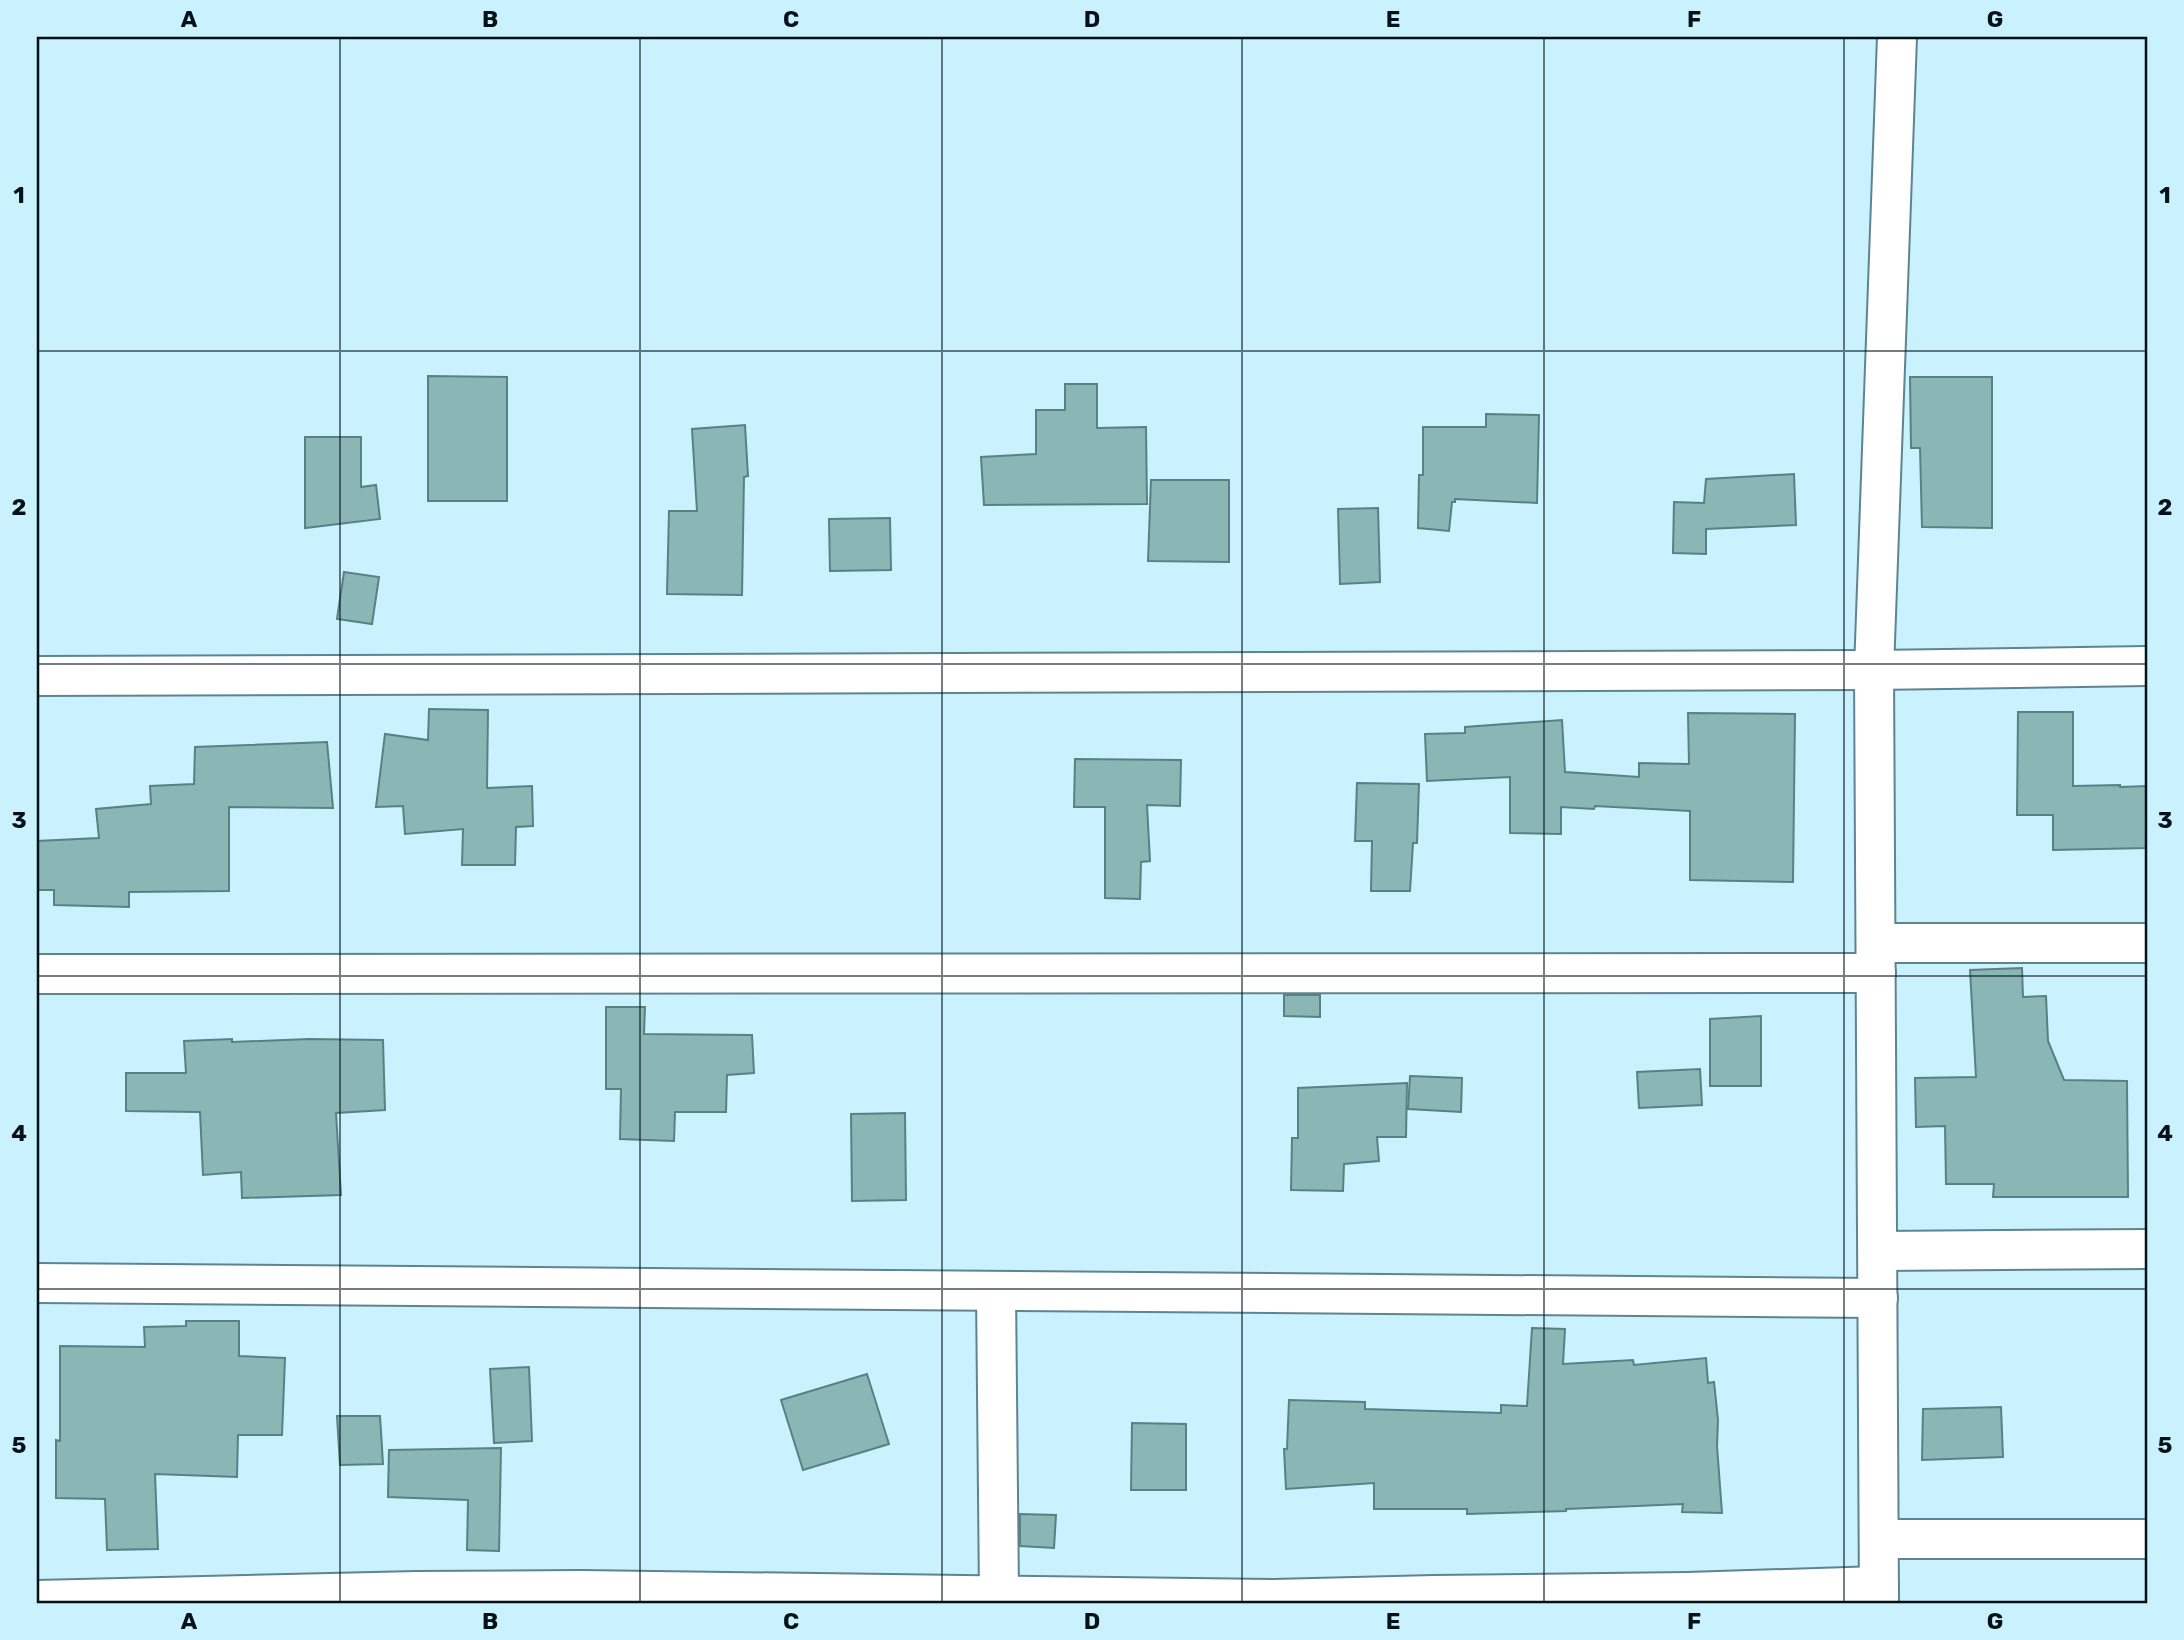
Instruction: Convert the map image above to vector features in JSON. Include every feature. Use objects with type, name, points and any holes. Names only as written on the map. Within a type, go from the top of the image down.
[{"type":"street","points":[[37,1600],[417,1597],[581,1590],[1274,1601],[1434,1594],[1687,1592],[1879,1595],[1874,670],[1897,37]]},
{"type":"street","points":[[37,676],[1874,670],[2147,666]]},
{"type":"street","points":[[37,974],[1876,958],[2147,943]]},
{"type":"street","points":[[1878,1251],[2147,1249]]},
{"type":"street","points":[[37,1283],[1878,1298]]},
{"type":"street","points":[[996,1291],[999,1595]]},
{"type":"street","points":[[1879,1539],[2147,1539]]},
{"type":"building","points":[[428,376],[507,377],[507,501],[428,501]]},
{"type":"building","points":[[1910,377],[1992,377],[1992,528],[1922,527],[1920,448],[1911,448]]},
{"type":"building","points":[[1065,384],[1097,384],[1097,428],[1146,427],[1147,504],[984,505],[981,457],[1036,454],[1036,410],[1065,410]]},
{"type":"building","points":[[1486,414],[1539,415],[1537,503],[1455,499],[1455,502],[1452,502],[1449,531],[1418,528],[1419,475],[1423,475],[1423,427],[1486,427]]},
{"type":"building","points":[[745,425],[748,476],[744,477],[742,595],[667,594],[669,511],[697,511],[692,429]]},
{"type":"building","points":[[305,437],[361,437],[361,487],[376,485],[380,519],[305,528]]},
{"type":"building","points":[[1794,474],[1796,525],[1706,529],[1706,554],[1673,553],[1674,502],[1704,503],[1706,479]]},
{"type":"building","points":[[1151,480],[1229,480],[1229,562],[1148,561]]},
{"type":"building","points":[[1378,508],[1380,582],[1340,584],[1338,509]]},
{"type":"building","points":[[890,518],[891,570],[830,571],[829,519]]},
{"type":"building","points":[[344,572],[379,577],[372,624],[337,619]]},
{"type":"building","points":[[429,709],[488,710],[487,788],[532,786],[533,826],[516,827],[515,865],[462,865],[463,829],[405,834],[403,806],[376,807],[385,734],[428,740]]},
{"type":"building","points":[[2018,712],[2073,712],[2073,786],[2147,786],[2147,848],[2053,850],[2053,815],[2017,815]]},
{"type":"building","points":[[1688,713],[1795,714],[1793,882],[1690,880],[1690,811],[1561,807],[1561,834],[1510,833],[1510,777],[1427,781],[1425,734],[1465,733],[1465,727],[1562,720],[1565,772],[1639,777],[1639,763],[1689,764]]},
{"type":"building","points":[[327,742],[333,808],[229,807],[229,891],[129,892],[129,907],[54,905],[54,890],[37,890],[37,841],[99,838],[96,809],[151,804],[150,786],[194,784],[195,747]]},
{"type":"building","points":[[1075,759],[1181,760],[1180,806],[1147,805],[1150,861],[1141,862],[1140,899],[1105,898],[1105,807],[1074,807]]},
{"type":"building","points":[[1357,783],[1419,784],[1417,843],[1413,843],[1410,891],[1371,891],[1372,841],[1355,841]]},
{"type":"building","points":[[2022,968],[2023,997],[2046,996],[2048,1041],[2064,1080],[2127,1081],[2128,1197],[1993,1197],[1994,1184],[1946,1184],[1945,1126],[1916,1127],[1915,1078],[1976,1077],[1970,970]]},
{"type":"building","points":[[1284,995],[1320,995],[1320,1017],[1284,1016]]},
{"type":"building","points":[[606,1007],[645,1007],[644,1034],[752,1035],[754,1073],[727,1075],[726,1112],[675,1112],[674,1141],[620,1139],[621,1089],[606,1089]]},
{"type":"building","points":[[1761,1016],[1761,1086],[1710,1086],[1710,1019]]},
{"type":"building","points":[[232,1039],[232,1042],[383,1040],[385,1110],[336,1113],[341,1195],[242,1198],[241,1172],[203,1175],[200,1112],[126,1111],[126,1073],[186,1073],[184,1041]]},
{"type":"building","points":[[1700,1069],[1702,1105],[1639,1108],[1637,1072]]},
{"type":"building","points":[[1410,1076],[1462,1078],[1461,1112],[1408,1109]]},
{"type":"building","points":[[1407,1083],[1406,1137],[1377,1137],[1379,1161],[1344,1164],[1343,1191],[1291,1190],[1292,1138],[1298,1138],[1298,1088]]},
{"type":"building","points":[[905,1113],[906,1200],[852,1201],[851,1114]]},
{"type":"building","points":[[186,1321],[239,1321],[239,1356],[285,1358],[282,1435],[238,1435],[237,1477],[155,1474],[158,1549],[107,1550],[105,1499],[56,1498],[56,1440],[60,1441],[60,1346],[145,1347],[144,1327],[186,1326]]},
{"type":"building","points":[[1532,1328],[1565,1329],[1563,1364],[1633,1360],[1634,1365],[1706,1358],[1708,1383],[1714,1382],[1718,1420],[1717,1446],[1722,1513],[1682,1512],[1683,1504],[1467,1514],[1467,1509],[1374,1509],[1374,1483],[1286,1489],[1284,1449],[1287,1449],[1289,1400],[1365,1402],[1365,1409],[1501,1413],[1501,1405],[1527,1406]]},
{"type":"building","points":[[529,1367],[532,1441],[494,1443],[490,1369]]},
{"type":"building","points":[[867,1374],[889,1444],[803,1470],[781,1400]]},
{"type":"building","points":[[2001,1407],[2003,1457],[1922,1460],[1923,1409]]},
{"type":"building","points":[[337,1416],[380,1416],[383,1464],[340,1465]]},
{"type":"building","points":[[1132,1423],[1186,1424],[1186,1490],[1131,1490]]},
{"type":"building","points":[[501,1448],[499,1551],[467,1550],[468,1500],[388,1497],[389,1450]]},
{"type":"building","points":[[1020,1514],[1056,1515],[1054,1548],[1020,1546]]}]
